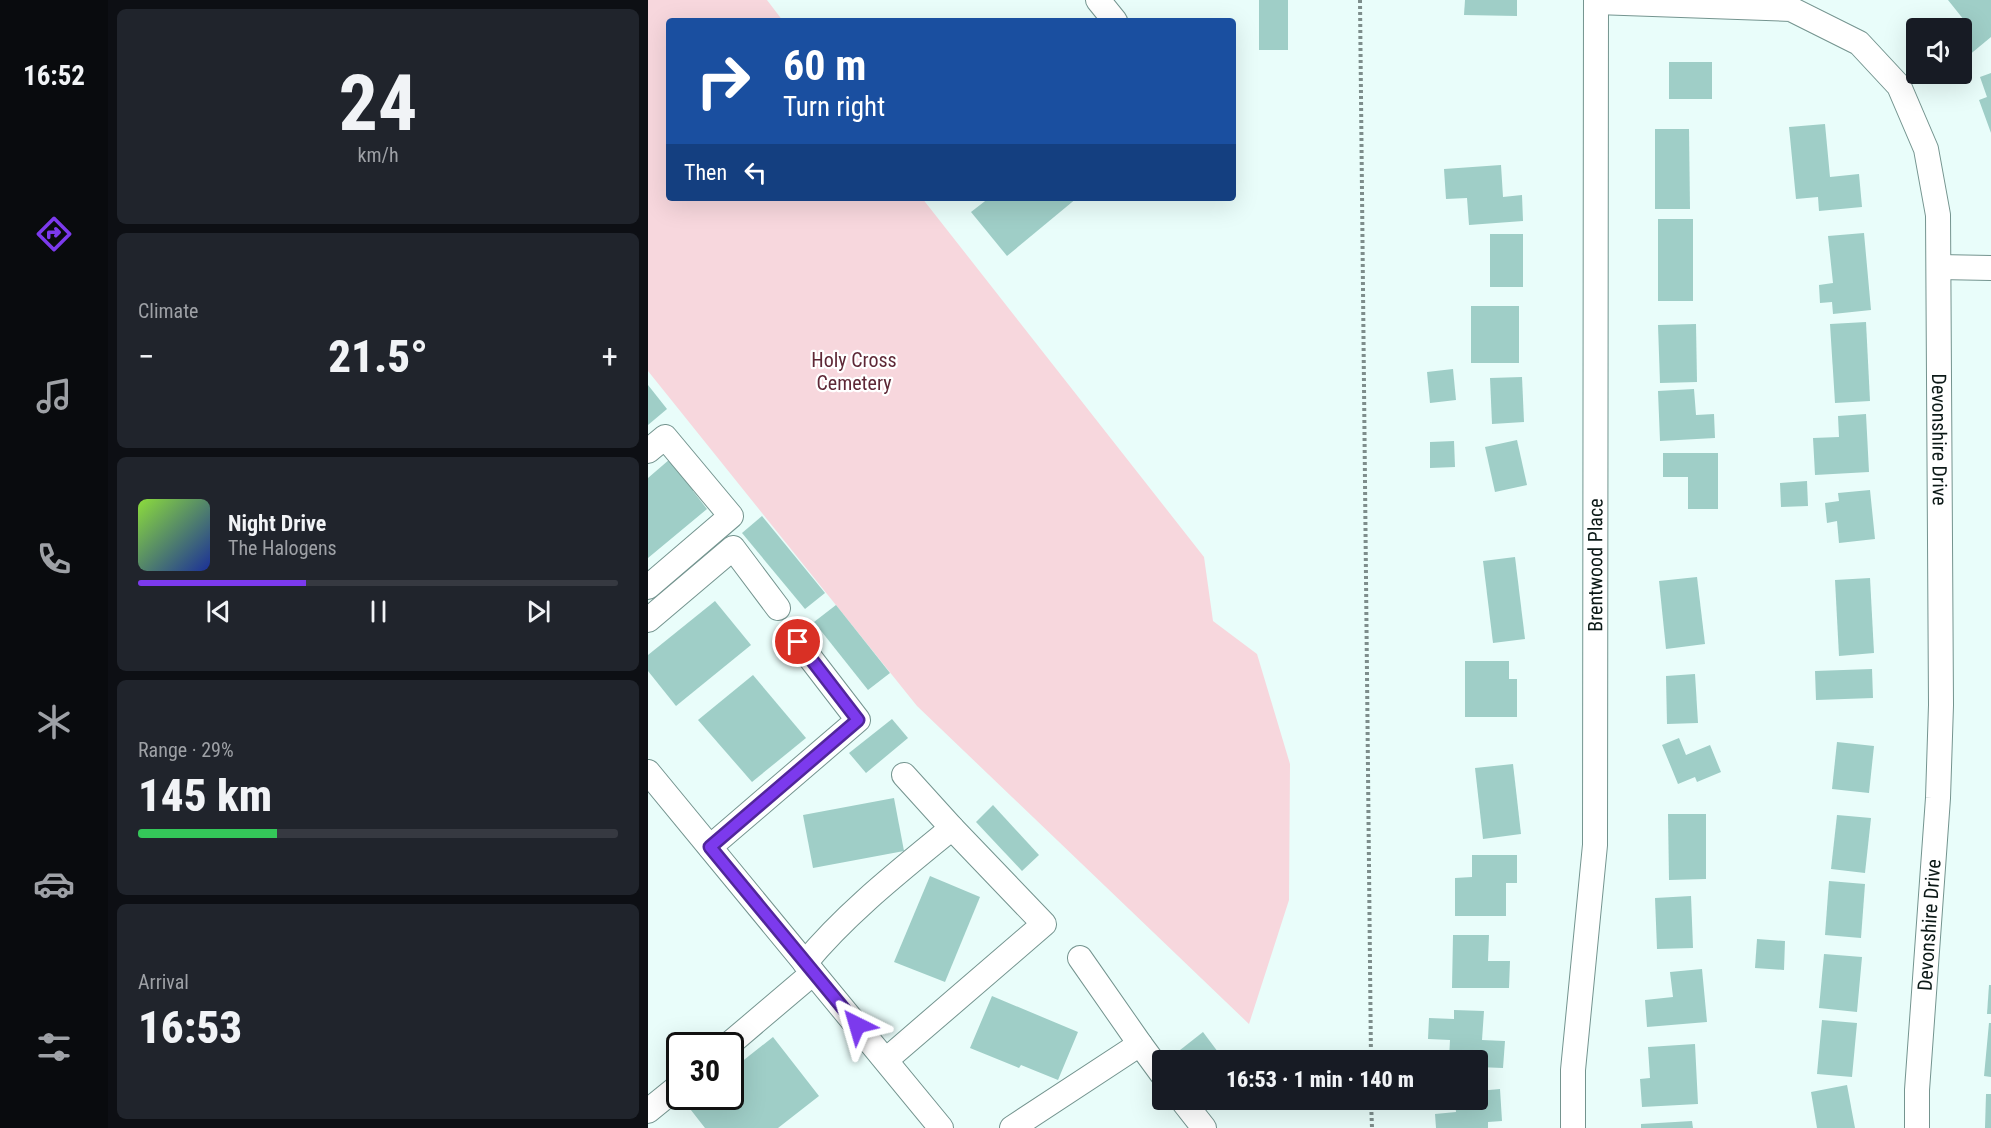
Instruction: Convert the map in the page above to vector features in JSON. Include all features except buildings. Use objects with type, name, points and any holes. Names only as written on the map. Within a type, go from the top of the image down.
[{"type":"street","points":[[1098,0],[1113,18]]},
{"type":"street","name":"Devonshire Drive","points":[[1596,1],[1791,9],[1859,43],[1899,86],[1926,149],[1938,215],[1941,705],[1938,798],[1917,1090],[1917,1128]]},
{"type":"street","name":"Brentwood Place","points":[[1573,1128],[1573,1070],[1595,845],[1596,1]]},
{"type":"street","points":[[1939,267],[1991,268]]},
{"type":"street","points":[[648,451],[665,437],[731,516],[648,587]]},
{"type":"street","points":[[648,620],[733,548],[778,608]]},
{"type":"street","points":[[710,847],[858,720],[798,642]]},
{"type":"street","points":[[648,772],[941,1128]]},
{"type":"street","points":[[886,1060],[1044,924],[904,775]]},
{"type":"street","points":[[742,1032],[809,968],[820,945],[877,891],[952,828]]},
{"type":"street","points":[[1080,958],[1152,1060]]},
{"type":"street","points":[[1012,1128],[1140,1044]]},
{"type":"street","points":[[648,1111],[666,1096]]},
{"type":"street","points":[[1190,1110],[1204,1128]]},
{"type":"path","points":[[1360,0],[1371,1050]]},
{"type":"path","points":[[1371,1110],[1372,1128]]},
{"type":"green space","name":"Holy Cross Cemetery","points":[[648,0],[767,0],[781,18],[666,18],[666,201],[924,201],[1204,557],[1213,621],[1257,654],[1290,764],[1289,900],[1249,1024],[917,706],[648,371]]},
{"type":"route","points":[[798,642],[858,720],[710,847],[857,1025]]}]
